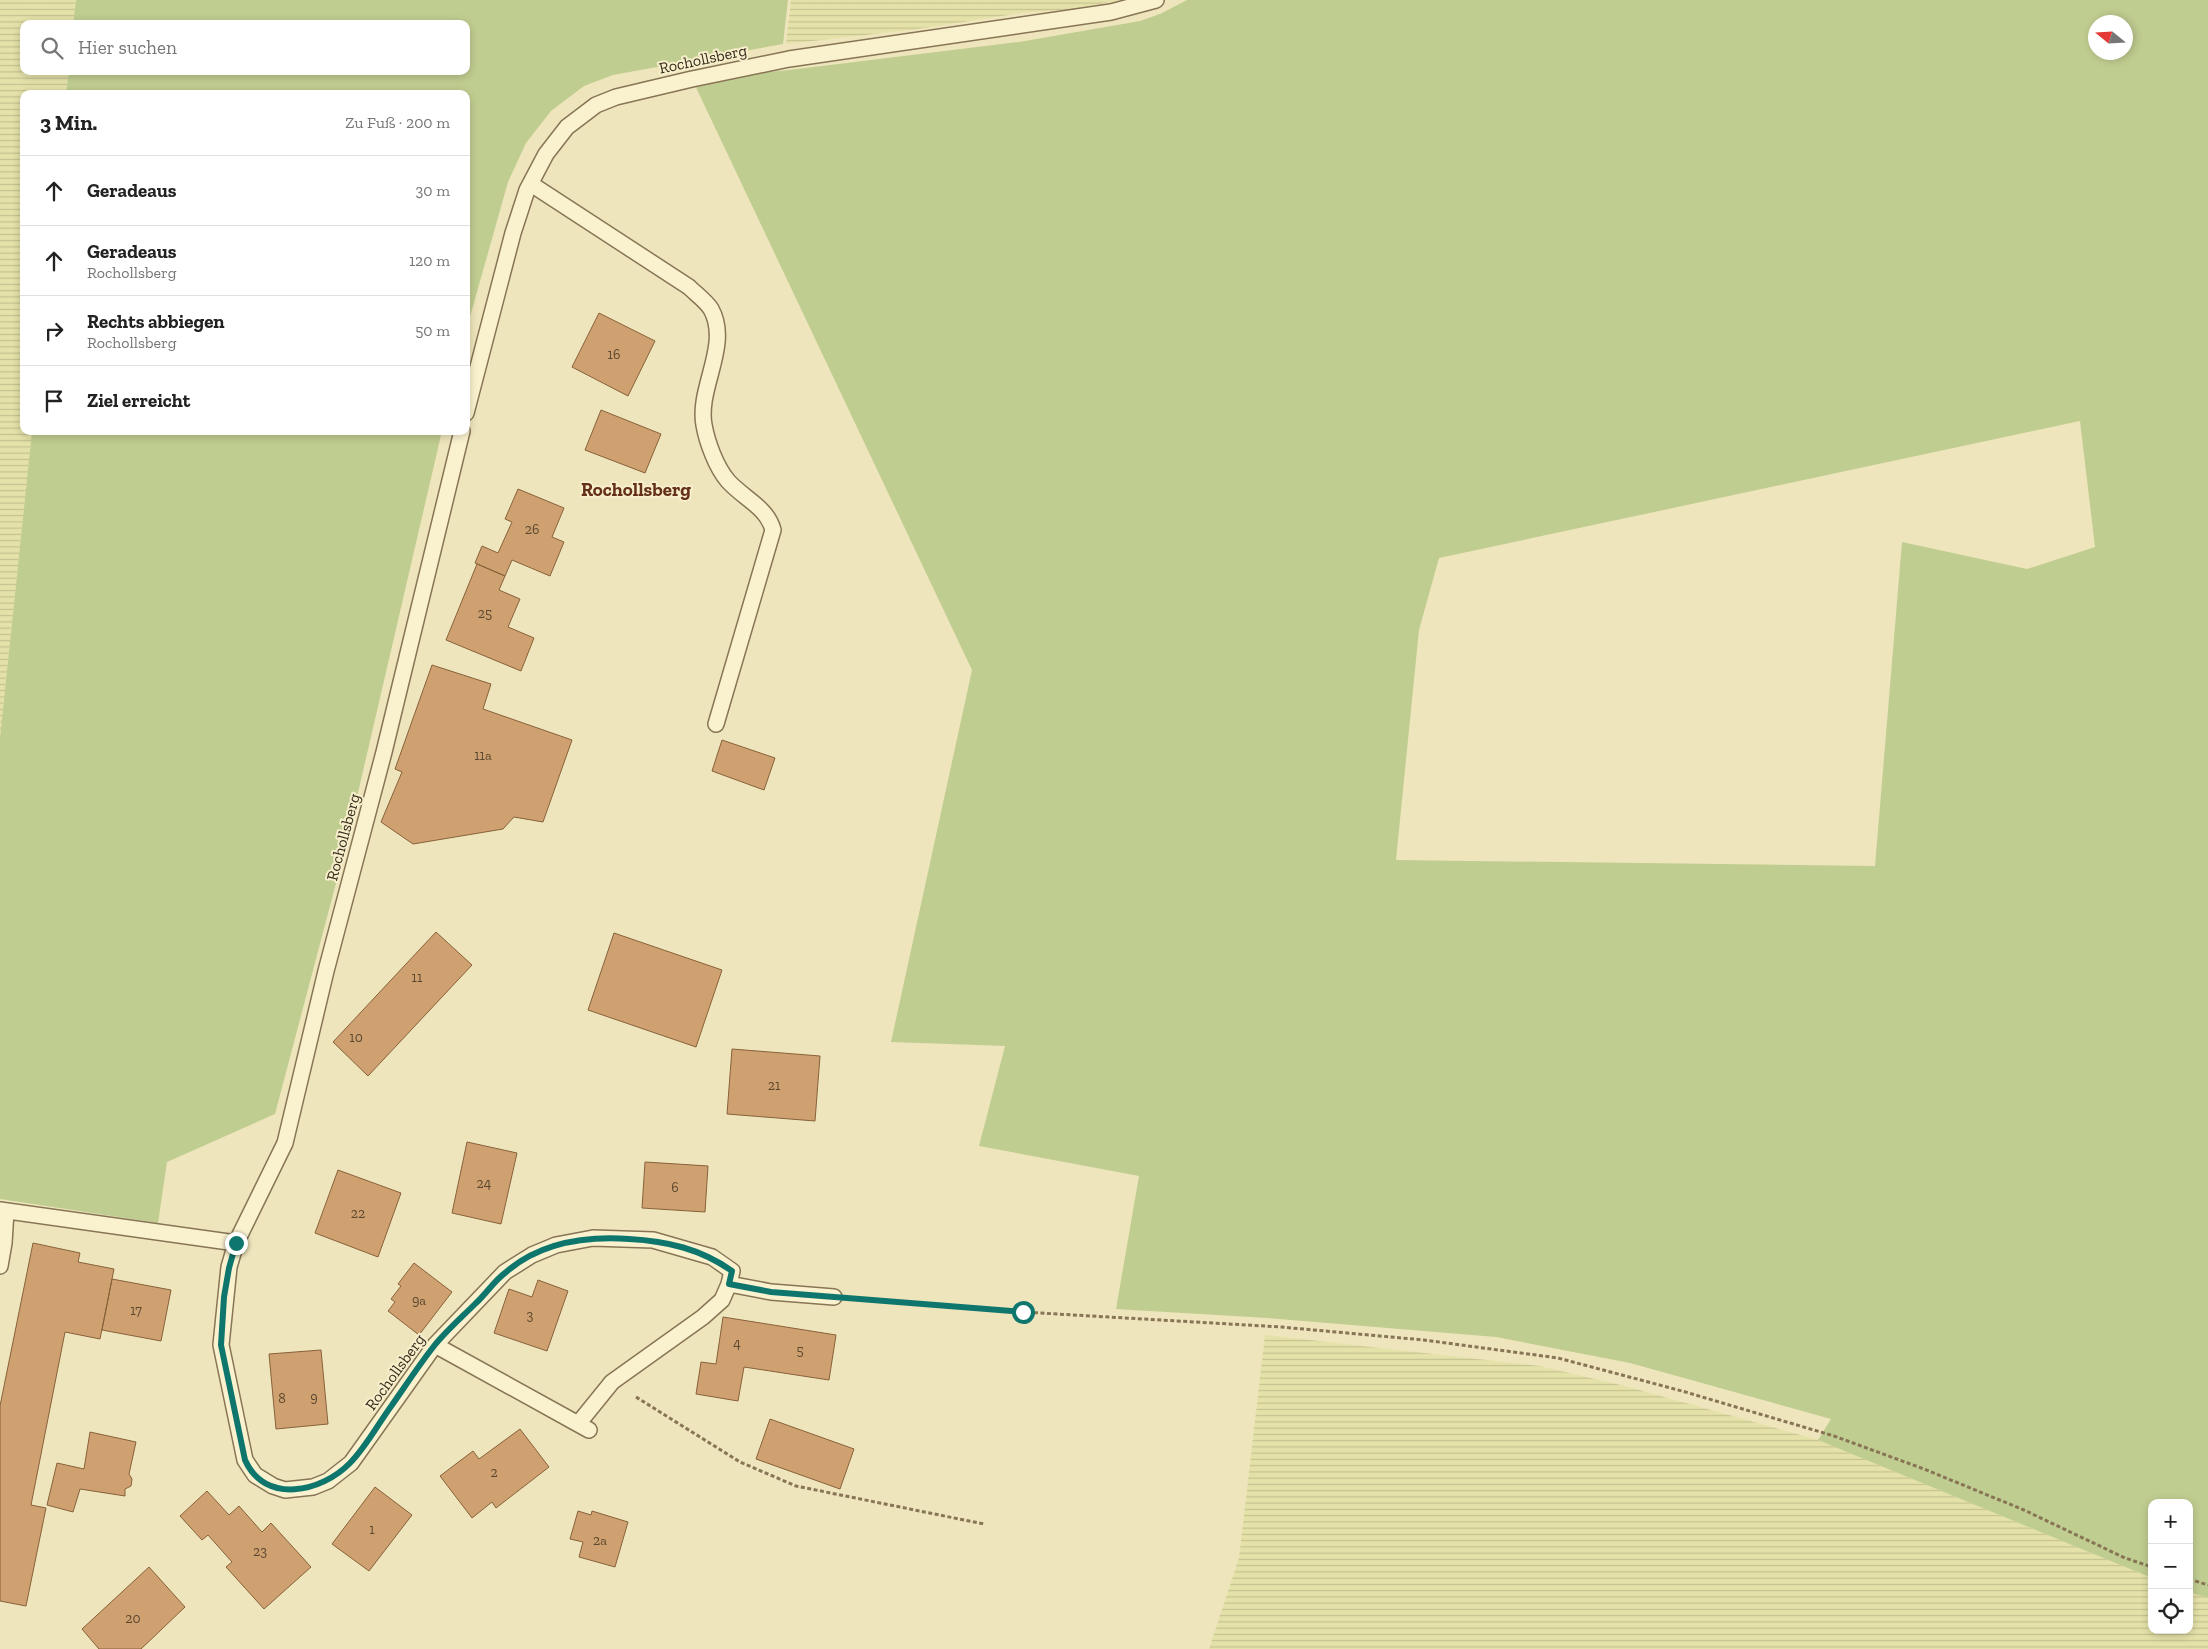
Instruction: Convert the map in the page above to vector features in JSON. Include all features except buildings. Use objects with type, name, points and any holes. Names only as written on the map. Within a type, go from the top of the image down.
[{"type":"lane","name":"Rochollsberg","points":[[470,398],[513,234],[531,184],[546,154],[567,127],[596,105],[616,97],[788,59],[1111,12],[1156,0]]},
{"type":"lane","points":[[531,184],[689,287],[711,309],[717,330],[702,406],[704,426],[714,454],[727,480],[770,517],[773,530],[716,724]]},
{"type":"lane","name":"Rochollsberg","points":[[461,435],[384,752],[326,971],[285,1143],[236,1243],[229,1268],[224,1297],[221,1345],[245,1460],[255,1476],[263,1482],[285,1490],[296,1490],[328,1481],[351,1462],[435,1345],[505,1272],[532,1255],[556,1245],[593,1238],[653,1240],[712,1257],[732,1271],[729,1284]]},
{"type":"lane","points":[[0,1266],[4,1243],[3,1210],[236,1243]]},
{"type":"lane","points":[[435,1345],[584,1427],[612,1382],[703,1317],[722,1300],[729,1284],[771,1292],[834,1297]]},
{"type":"path","points":[[834,1297],[1023,1312],[1291,1328],[1424,1340],[1558,1358],[1682,1391],[1834,1436],[1924,1469],[2024,1510],[2125,1558],[2148,1566]]},
{"type":"path","points":[[612,1382],[740,1462],[796,1486],[984,1524]]},
{"type":"path","points":[[2193,1580],[2208,1585]]},
{"type":"shaded area","points":[[0,0],[76,0],[74,20],[20,20],[20,75],[68,75],[67,90],[20,90],[20,435],[32,435],[0,738]]},
{"type":"shaded area","points":[[791,0],[1121,0],[1073,9],[1022,13],[918,29],[786,44]]},
{"type":"shaded area","points":[[1265,1335],[1540,1366],[1625,1386],[1818,1440],[2148,1576],[2148,1634],[2193,1634],[2193,1593],[2208,1598],[2208,1649],[1209,1649],[1239,1558]]},
{"type":"green space","points":[[76,0],[788,0],[783,44],[613,75],[584,86],[551,111],[526,143],[508,182],[470,317],[470,90],[67,90],[68,75],[470,75],[470,20],[74,20]]},
{"type":"green space","points":[[1187,0],[2208,0],[2208,1598],[2193,1593],[2193,1499],[2148,1499],[2148,1576],[1818,1440],[1831,1419],[1630,1363],[1496,1337],[1267,1318],[1116,1309],[1139,1176],[979,1146],[1005,1046],[891,1042],[972,670],[692,79],[789,70],[1019,42],[1140,21],[1160,14]],"holes":[[[2080,421],[2095,547],[2027,569],[1902,542],[1875,866],[1396,860],[1419,630],[1439,558]]]},
{"type":"green space","points":[[32,435],[441,435],[344,853],[275,1114],[167,1162],[158,1223],[0,1199],[0,738]]},
{"type":"district","name":"Rochollsberg","points":[[636,489]]},
{"type":"route","points":[[236,1243],[224,1297],[221,1345],[242,1448],[248,1468],[263,1482],[285,1490],[313,1487],[328,1481],[340,1472],[351,1462],[435,1345],[505,1272],[532,1255],[556,1245],[593,1238],[653,1240],[691,1249],[712,1257],[732,1271],[729,1284],[771,1292],[1023,1312]]}]
